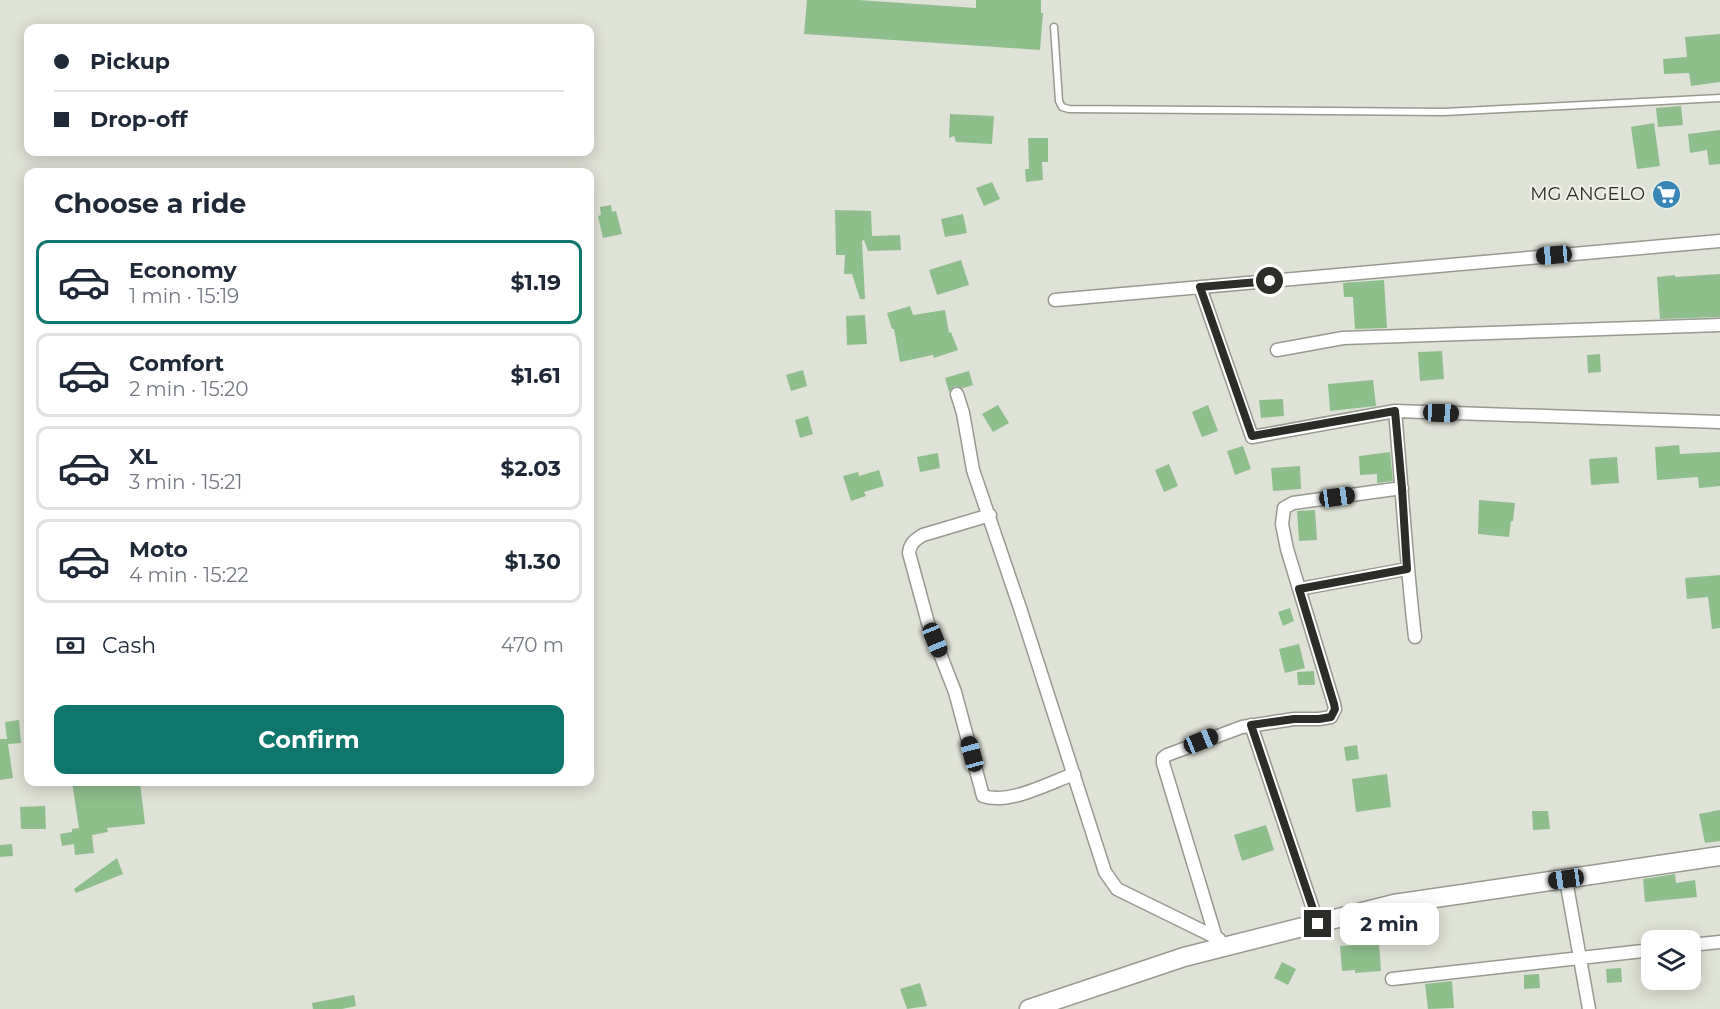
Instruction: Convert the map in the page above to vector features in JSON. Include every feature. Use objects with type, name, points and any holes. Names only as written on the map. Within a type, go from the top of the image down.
[{"type":"street","points":[[1055,300],[1720,241]]},
{"type":"street","points":[[1200,287],[1252,436],[1395,411],[1720,422]]},
{"type":"street","points":[[1277,350],[1343,338],[1720,325]]},
{"type":"street","points":[[957,394],[963,413],[973,470],[990,515],[1105,872],[1117,889],[1223,942]]},
{"type":"street","points":[[1395,411],[1407,569],[1415,637]]},
{"type":"street","points":[[1223,942],[1163,764],[1163,758],[1218,734],[1251,725],[1294,719],[1319,719],[1331,717],[1334,714],[1334,704],[1287,549],[1282,524],[1284,508],[1293,503],[1402,488]]},
{"type":"street","points":[[990,515],[923,535],[914,540],[909,553],[928,623],[955,692],[983,796],[995,799],[1011,797],[1074,774]]},
{"type":"street","points":[[1299,589],[1407,569]]},
{"type":"street","points":[[1251,725],[1318,924]]},
{"type":"street","points":[[1029,1009],[1223,942],[1318,924],[1394,904],[1720,856]]},
{"type":"street","points":[[1566,879],[1589,1009]]},
{"type":"street","points":[[1701,944],[1720,942]]},
{"type":"street","points":[[1392,980],[1641,951]]},
{"type":"lane","points":[[1054,27],[1059,101],[1062,106],[1069,109],[1444,112],[1720,98]]},
{"type":"building","points":[[807,0],[858,0],[976,8],[976,0],[1041,0],[1041,13],[1043,13],[1040,50],[804,34]]},
{"type":"building","points":[[1720,34],[1720,82],[1691,86],[1689,73],[1664,74],[1663,59],[1687,57],[1685,37]]},
{"type":"building","points":[[1681,106],[1683,125],[1658,127],[1656,108]]},
{"type":"building","points":[[950,114],[994,116],[992,144],[956,142],[954,136],[949,138]]},
{"type":"building","points":[[1654,123],[1660,166],[1637,169],[1631,127]]},
{"type":"building","points":[[1720,130],[1720,164],[1709,165],[1707,150],[1690,153],[1688,134]]},
{"type":"building","points":[[1028,138],[1048,138],[1048,162],[1042,162],[1043,180],[1026,182],[1025,169],[1029,169]]},
{"type":"building","points":[[992,182],[1000,199],[984,206],[976,188]]},
{"type":"building","points":[[611,205],[612,212],[616,211],[622,234],[603,238],[598,216],[601,215],[600,207]]},
{"type":"building","points":[[835,210],[871,211],[872,236],[900,235],[901,250],[868,251],[864,240],[862,241],[865,299],[860,299],[852,274],[844,274],[845,255],[836,255]]},
{"type":"building","points":[[963,214],[967,233],[945,237],[941,219]]},
{"type":"building","points":[[961,260],[969,285],[937,295],[929,270]]},
{"type":"building","points":[[1720,274],[1720,317],[1660,319],[1657,277]]},
{"type":"building","points":[[1384,280],[1387,328],[1355,329],[1353,297],[1344,297],[1343,283]]},
{"type":"building","points":[[910,306],[913,315],[945,310],[949,333],[951,332],[958,350],[934,358],[933,355],[900,362],[894,329],[892,329],[887,313]]},
{"type":"building","points":[[865,315],[867,344],[847,345],[846,316]]},
{"type":"building","points":[[1442,351],[1444,379],[1420,381],[1418,352]]},
{"type":"building","points":[[1600,354],[1601,372],[1588,373],[1587,355]]},
{"type":"building","points":[[803,370],[807,386],[791,391],[786,375]]},
{"type":"building","points":[[969,371],[973,385],[963,388],[955,386],[949,392],[945,378]]},
{"type":"building","points":[[1373,380],[1376,406],[1330,411],[1328,384]]},
{"type":"building","points":[[1283,399],[1284,416],[1261,418],[1259,400]]},
{"type":"building","points":[[998,405],[1009,423],[993,432],[982,414]]},
{"type":"building","points":[[1208,405],[1218,431],[1202,437],[1192,412]]},
{"type":"building","points":[[808,416],[813,434],[800,438],[795,420]]},
{"type":"building","points":[[1679,445],[1680,454],[1720,452],[1720,486],[1699,488],[1698,477],[1657,480],[1655,447]]},
{"type":"building","points":[[1243,446],[1251,469],[1235,475],[1227,451]]},
{"type":"building","points":[[1390,452],[1393,481],[1377,483],[1377,474],[1360,475],[1359,456]]},
{"type":"building","points":[[938,453],[940,468],[920,472],[917,457]]},
{"type":"building","points":[[1617,457],[1619,483],[1591,485],[1589,459]]},
{"type":"building","points":[[1169,464],[1178,486],[1164,492],[1155,470]]},
{"type":"building","points":[[1300,466],[1301,489],[1273,491],[1271,468]]},
{"type":"building","points":[[879,470],[884,486],[864,492],[866,496],[851,501],[843,476],[858,472],[859,476]]},
{"type":"building","points":[[1479,500],[1515,503],[1509,537],[1478,534]]},
{"type":"building","points":[[1315,510],[1317,540],[1299,541],[1297,511]]},
{"type":"building","points":[[1720,575],[1720,628],[1712,629],[1708,597],[1687,599],[1685,578]]},
{"type":"building","points":[[1290,608],[1294,621],[1283,626],[1278,612]]},
{"type":"building","points":[[1299,644],[1305,668],[1285,673],[1279,649]]},
{"type":"building","points":[[1314,671],[1315,685],[1298,685],[1297,672]]},
{"type":"building","points":[[19,720],[21,743],[8,744],[13,778],[0,780],[0,739],[7,739],[5,722]]},
{"type":"building","points":[[1357,745],[1359,759],[1346,761],[1344,747]]},
{"type":"building","points":[[1387,774],[1391,807],[1356,812],[1352,779]]},
{"type":"building","points":[[73,786],[140,786],[145,824],[107,828],[108,832],[92,835],[94,853],[75,855],[74,844],[62,846],[60,834],[79,828]]},
{"type":"building","points":[[45,806],[46,829],[21,829],[20,807]]},
{"type":"building","points":[[1720,810],[1720,841],[1705,843],[1699,814]]},
{"type":"building","points":[[1532,811],[1548,811],[1550,829],[1533,830]]},
{"type":"building","points":[[1266,825],[1274,850],[1242,861],[1234,835]]},
{"type":"building","points":[[12,844],[13,856],[0,857],[0,845]]},
{"type":"building","points":[[117,858],[123,874],[76,893],[74,889]]},
{"type":"building","points":[[1675,874],[1676,883],[1695,880],[1697,897],[1645,902],[1643,879]]},
{"type":"building","points":[[1379,943],[1381,971],[1355,973],[1355,970],[1342,971],[1340,946]]},
{"type":"building","points":[[1282,962],[1296,969],[1288,985],[1274,978]]},
{"type":"building","points":[[1621,968],[1622,982],[1607,983],[1606,969]]},
{"type":"building","points":[[1539,974],[1540,988],[1524,989],[1524,975]]},
{"type":"building","points":[[1452,981],[1454,1008],[1428,1009],[1425,984]]},
{"type":"building","points":[[920,983],[927,1006],[907,1009],[900,989]]},
{"type":"building","points":[[354,995],[356,1006],[342,1009],[313,1009],[312,1003]]},
{"type":"place","name":"MG ANGELO","points":[[1666,194]]},
{"type":"route","points":[[1270,281],[1200,287],[1252,436],[1395,411],[1402,488],[1407,569],[1299,589],[1334,704],[1334,714],[1331,717],[1319,719],[1294,719],[1251,725],[1318,924]]}]
